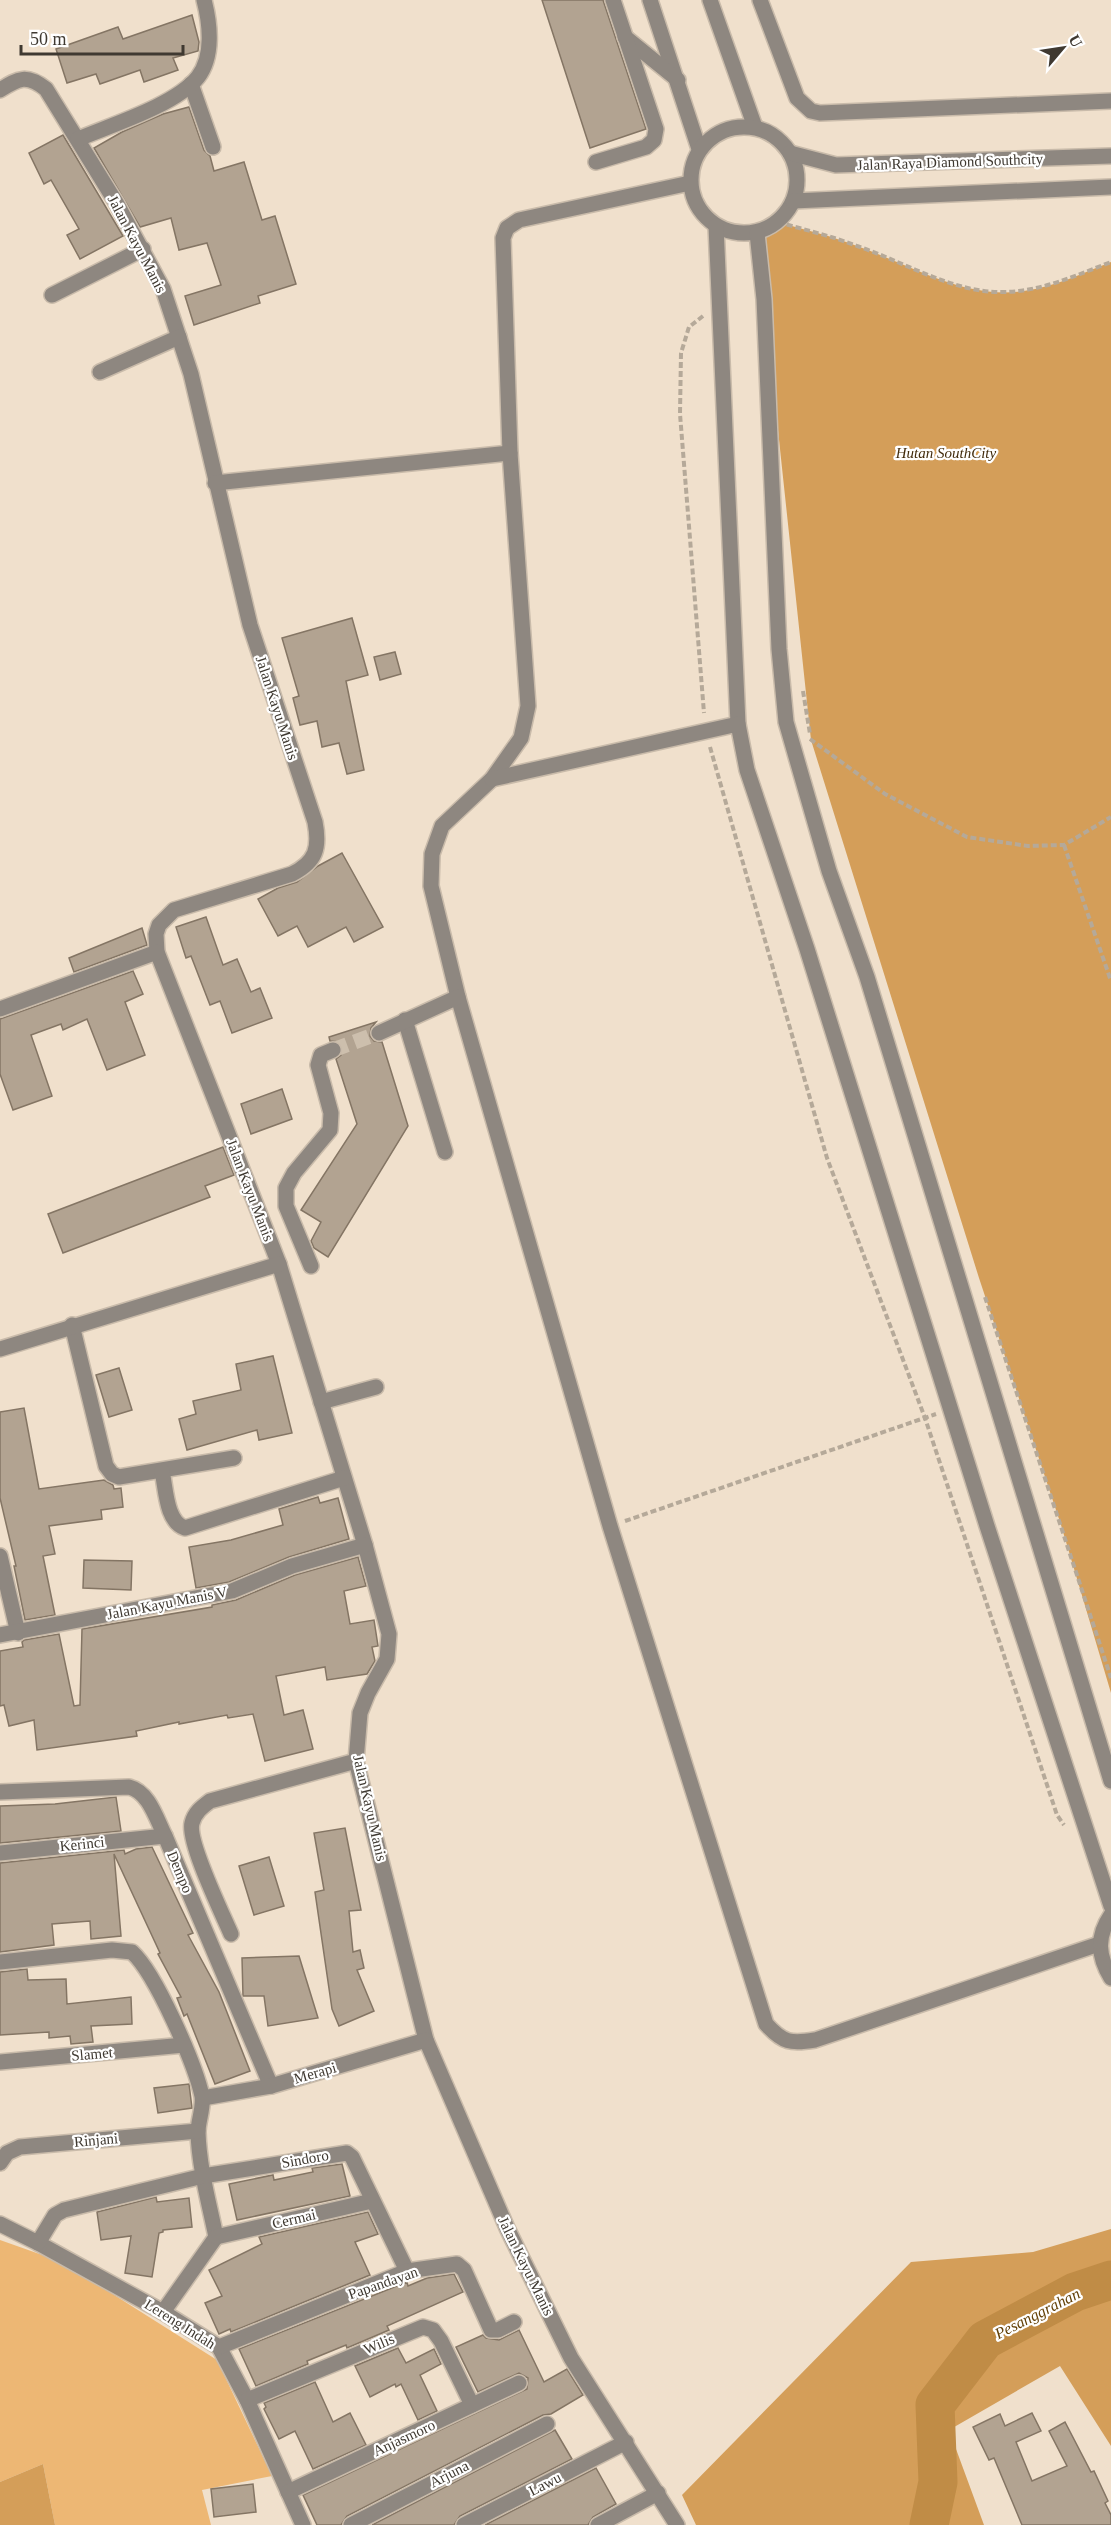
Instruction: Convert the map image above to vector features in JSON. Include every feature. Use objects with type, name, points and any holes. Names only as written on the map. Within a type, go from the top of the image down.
[{"type":"street","points":[[78,139],[162,104],[191,84],[204,66],[208,49],[210,33],[204,0]]},
{"type":"street","points":[[596,162],[646,147],[654,140],[656,129],[613,0]]},
{"type":"street","points":[[650,0],[699,149]]},
{"type":"street","points":[[710,0],[755,128]]},
{"type":"street","points":[[760,0],[797,98],[811,111],[820,113],[1111,101]]},
{"type":"street","points":[[625,37],[678,80]]},
{"type":"street","name":"Jalan Kayu Manis","points":[[0,90],[24,78],[35,80],[46,89],[143,249],[163,289],[191,374],[250,625],[315,822],[318,836],[316,851],[305,867],[292,874],[174,910],[159,925],[156,934],[157,952],[279,1264],[365,1545],[388,1634],[387,1659],[360,1713],[356,1761],[426,2040],[507,2228],[571,2358],[677,2525]]},
{"type":"street","points":[[191,84],[213,147]]},
{"type":"street","points":[[734,127],[755,128],[775,136],[790,153],[796,169],[797,185],[793,201],[778,222],[757,232],[736,234],[716,226],[703,215],[693,200],[690,183],[692,165],[699,149],[715,135],[734,127]]},
{"type":"street","name":"Jalan Raya Diamond Southcity","points":[[790,153],[836,165],[1111,156]]},
{"type":"street","points":[[690,183],[519,220],[507,228],[502,238],[510,453],[528,706],[521,738],[492,779],[442,826],[432,854],[431,886],[458,997],[610,1526],[766,2024],[778,2038],[795,2043],[815,2040],[1099,1944]]},
{"type":"street","points":[[793,201],[1111,187]]},
{"type":"street","points":[[716,226],[738,724],[747,770],[807,950],[884,1201],[1111,1906]]},
{"type":"street","points":[[757,232],[764,299],[779,649],[786,722],[829,871],[867,977],[1111,1781]]},
{"type":"street","points":[[52,295],[143,249]]},
{"type":"street","points":[[99,372],[179,337]]},
{"type":"street","points":[[215,483],[510,453]]},
{"type":"street","points":[[492,779],[738,724]]},
{"type":"street","points":[[0,1009],[157,952]]},
{"type":"street","points":[[379,1033],[458,997]]},
{"type":"street","points":[[405,1020],[445,1152]]},
{"type":"street","points":[[311,1266],[286,1206],[286,1188],[294,1173],[330,1130],[331,1113],[318,1065],[321,1054],[333,1050]]},
{"type":"street","points":[[0,1349],[72,1325],[279,1264]]},
{"type":"street","points":[[72,1325],[106,1466],[112,1474],[119,1477],[234,1458]]},
{"type":"street","points":[[321,1402],[376,1387]]},
{"type":"street","points":[[162,1471],[172,1519],[177,1526],[185,1528],[344,1478]]},
{"type":"street","name":"Jalan Kayu Manis V","points":[[0,1635],[232,1591],[292,1566],[365,1545]]},
{"type":"street","points":[[0,1556],[18,1633]]},
{"type":"street","points":[[231,1934],[193,1843],[191,1824],[197,1811],[210,1801],[356,1761]]},
{"type":"street","name":"Dempo","points":[[0,1792],[129,1787],[137,1789],[145,1796],[165,1836],[271,2086]]},
{"type":"street","name":"Kerinci","points":[[0,1853],[165,1836]]},
{"type":"street","points":[[1111,1916],[1103,1927],[1099,1944],[1102,1962],[1111,1978]]},
{"type":"street","points":[[0,1961],[112,1950],[132,1952],[145,1967],[184,2045],[203,2098],[198,2131],[203,2176],[216,2236],[163,2312]]},
{"type":"street","name":"Merapi","points":[[203,2098],[271,2086],[426,2040]]},
{"type":"street","name":"Slamet","points":[[0,2062],[184,2045]]},
{"type":"street","name":"Rinjani","points":[[0,2163],[7,2153],[20,2147],[198,2131]]},
{"type":"street","name":"Sindoro","points":[[203,2176],[347,2153],[352,2157],[407,2271]]},
{"type":"street","points":[[38,2243],[59,2211],[203,2176]]},
{"type":"street","name":"Cermai","points":[[216,2236],[372,2201]]},
{"type":"street","name":"Lereng Indah","points":[[0,2224],[163,2312],[219,2347],[247,2400],[303,2525]]},
{"type":"street","name":"Papandayan","points":[[219,2347],[407,2271],[457,2264],[464,2270],[492,2330],[498,2330],[514,2322]]},
{"type":"street","name":"Wilis","points":[[247,2400],[423,2327],[433,2330],[441,2341],[472,2405]]},
{"type":"street","name":"Anjasmoro","points":[[288,2492],[519,2383]]},
{"type":"street","name":"Arjuna","points":[[351,2525],[547,2424]]},
{"type":"street","name":"Lawu","points":[[464,2525],[626,2442]]},
{"type":"street","points":[[598,2525],[658,2493]]},
{"type":"path","points":[[778,222],[858,246],[915,270],[981,291],[1024,291],[1053,284],[1111,262]]},
{"type":"path","points":[[802,682],[814,751]]},
{"type":"path","points":[[786,722],[885,794],[967,837],[1028,846],[1064,845],[1111,817]]},
{"type":"path","points":[[1064,845],[1111,981]]},
{"type":"path","points":[[983,1289],[1111,1678]]},
{"type":"path","points":[[610,1526],[951,1409]]},
{"type":"shaded area","points":[[0,2240],[62,2262],[217,2360],[272,2476],[202,2490],[211,2525],[55,2525],[43,2464],[0,2482]]},
{"type":"green space","name":"Hutan SouthCity","points":[[778,222],[838,239],[959,286],[981,290],[1002,292],[1035,289],[1111,262],[1111,1693],[1061,1525],[979,1278],[811,740],[757,233]]},
{"type":"green space","points":[[1111,2229],[1111,2446],[1060,2366],[949,2430],[984,2525],[696,2525],[682,2495],[911,2262],[1033,2252]]},
{"type":"green space","points":[[43,2464],[55,2525],[0,2525],[0,2482]]},
{"type":"building","points":[[542,0],[603,0],[646,129],[590,148]]},
{"type":"building","points":[[192,15],[199,42],[198,51],[173,58],[178,70],[144,82],[140,70],[100,84],[96,74],[67,83],[56,49],[118,27],[123,39]]},
{"type":"building","points":[[189,107],[214,171],[244,162],[262,220],[275,216],[296,284],[258,296],[260,303],[194,325],[185,296],[221,285],[207,243],[179,250],[171,218],[140,227],[94,148],[122,132],[163,114]]},
{"type":"building","points":[[63,135],[123,236],[80,259],[67,235],[79,229],[51,180],[44,184],[29,153]]},
{"type":"building","points":[[352,618],[368,675],[346,681],[364,770],[347,774],[339,743],[322,747],[317,721],[300,725],[293,698],[299,696],[282,638]]},
{"type":"building","points":[[395,652],[401,674],[380,680],[374,657]]},
{"type":"building","points":[[342,853],[383,927],[354,942],[346,927],[308,947],[297,926],[278,936],[258,899],[278,888],[297,882],[318,866]]},
{"type":"building","points":[[206,917],[223,965],[237,959],[251,992],[260,988],[272,1018],[232,1033],[220,1001],[210,1005],[191,956],[186,958],[176,927]]},
{"type":"building","points":[[142,928],[147,945],[74,972],[69,958]]},
{"type":"building","points":[[133,971],[143,994],[125,1002],[145,1055],[107,1070],[87,1019],[63,1030],[61,1024],[31,1035],[52,1096],[13,1110],[0,1074],[0,1019]]},
{"type":"building","points":[[376,1022],[371,1028],[370,1036],[374,1041],[382,1042],[408,1126],[328,1257],[314,1248],[311,1241],[321,1222],[301,1210],[357,1124],[336,1059],[341,1055],[342,1047],[338,1042],[330,1041],[329,1037]]},
{"type":"building","points":[[282,1089],[292,1119],[251,1134],[241,1104]]},
{"type":"building","points":[[223,1147],[234,1175],[205,1186],[210,1197],[63,1253],[48,1214]]},
{"type":"building","points":[[273,1356],[292,1433],[259,1440],[257,1430],[187,1450],[179,1419],[196,1414],[193,1401],[241,1390],[236,1364]]},
{"type":"building","points":[[119,1368],[132,1410],[109,1417],[96,1375]]},
{"type":"building","points":[[24,1408],[39,1489],[104,1480],[113,1485],[114,1489],[121,1488],[123,1507],[101,1510],[102,1519],[49,1526],[55,1554],[43,1556],[55,1615],[25,1620],[14,1566],[16,1566],[0,1498],[0,1412]]},
{"type":"building","points":[[318,1497],[320,1503],[338,1498],[349,1539],[289,1557],[229,1582],[196,1588],[189,1547],[231,1540],[283,1525],[279,1509]]},
{"type":"building","points":[[358,1557],[366,1586],[344,1591],[350,1624],[374,1620],[378,1646],[372,1647],[375,1661],[367,1674],[327,1680],[325,1667],[276,1676],[284,1715],[303,1710],[313,1749],[265,1761],[253,1714],[228,1718],[227,1715],[179,1724],[179,1722],[136,1731],[137,1736],[37,1750],[34,1720],[9,1726],[4,1705],[0,1706],[0,1651],[23,1647],[24,1640],[59,1634],[74,1706],[80,1705],[82,1629],[212,1607],[212,1605],[236,1600],[295,1575]]},
{"type":"building","points":[[84,1560],[132,1561],[131,1590],[83,1588]]},
{"type":"building","points":[[116,1797],[121,1831],[0,1843],[0,1806],[55,1804]]},
{"type":"building","points":[[345,1828],[361,1910],[349,1911],[353,1952],[360,1950],[364,1968],[357,1970],[374,2011],[339,2026],[332,2009],[315,1892],[324,1890],[314,1833]]},
{"type":"building","points":[[152,1847],[193,1933],[188,1935],[219,1992],[250,2071],[215,2084],[187,2014],[184,2016],[177,1998],[181,1997],[158,1954],[160,1953],[114,1854],[121,1936],[91,1939],[90,1921],[52,1924],[54,1945],[0,1952],[0,1863],[124,1850],[125,1854],[136,1849]]},
{"type":"building","points":[[269,1857],[284,1906],[254,1915],[239,1866]]},
{"type":"building","points":[[299,1956],[318,2018],[268,2026],[264,1996],[243,1996],[242,1958]]},
{"type":"building","points":[[27,1969],[28,1980],[66,1979],[67,2004],[131,1997],[132,2024],[91,2026],[93,2042],[71,2044],[70,2036],[49,2038],[49,2032],[0,2035],[0,1972]]},
{"type":"building","points":[[189,2084],[192,2108],[158,2113],[154,2088]]},
{"type":"building","points":[[342,2164],[350,2196],[237,2220],[229,2184],[273,2175],[274,2180],[313,2172],[312,2168]]},
{"type":"building","points":[[156,2197],[157,2202],[189,2198],[192,2227],[163,2230],[159,2233],[152,2277],[125,2273],[131,2236],[101,2240],[97,2212]]},
{"type":"building","points":[[368,2212],[378,2234],[355,2242],[370,2275],[231,2332],[230,2329],[219,2334],[205,2303],[222,2296],[209,2270],[262,2244],[259,2237]]},
{"type":"building","points":[[454,2274],[463,2292],[387,2326],[389,2330],[347,2348],[346,2345],[307,2361],[308,2364],[256,2386],[239,2349],[407,2282],[408,2286],[427,2278]]},
{"type":"building","points":[[519,2330],[544,2382],[567,2369],[583,2395],[551,2414],[543,2415],[347,2516],[341,2525],[317,2525],[303,2495],[527,2389],[528,2378],[519,2373],[478,2392],[456,2347],[483,2335],[486,2338],[499,2340]]},
{"type":"building","points":[[398,2348],[406,2363],[434,2349],[441,2364],[420,2375],[437,2411],[418,2420],[401,2384],[396,2387],[395,2384],[370,2397],[355,2366]]},
{"type":"building","points":[[315,2382],[333,2422],[350,2413],[366,2445],[313,2469],[295,2431],[279,2439],[264,2409],[266,2407],[264,2403]]},
{"type":"building","points":[[1032,2413],[1041,2431],[1016,2442],[1032,2481],[1067,2466],[1049,2431],[1065,2422],[1091,2472],[1094,2471],[1108,2501],[1105,2503],[1111,2515],[1111,2525],[1022,2525],[994,2458],[989,2460],[973,2427],[1000,2414],[1005,2426]]},
{"type":"building","points":[[555,2430],[572,2459],[460,2516],[454,2525],[372,2525]]},
{"type":"building","points":[[596,2468],[616,2504],[593,2517],[588,2525],[485,2525]]},
{"type":"building","points":[[253,2484],[256,2512],[214,2517],[211,2489]]},
{"type":"waterway","name":"Pesanggrahan","points":[[929,2525],[938,2482],[935,2405],[985,2340],[1075,2292],[1111,2280]]},
{"type":"tunnel","points":[[333,1050],[379,1033]]}]
